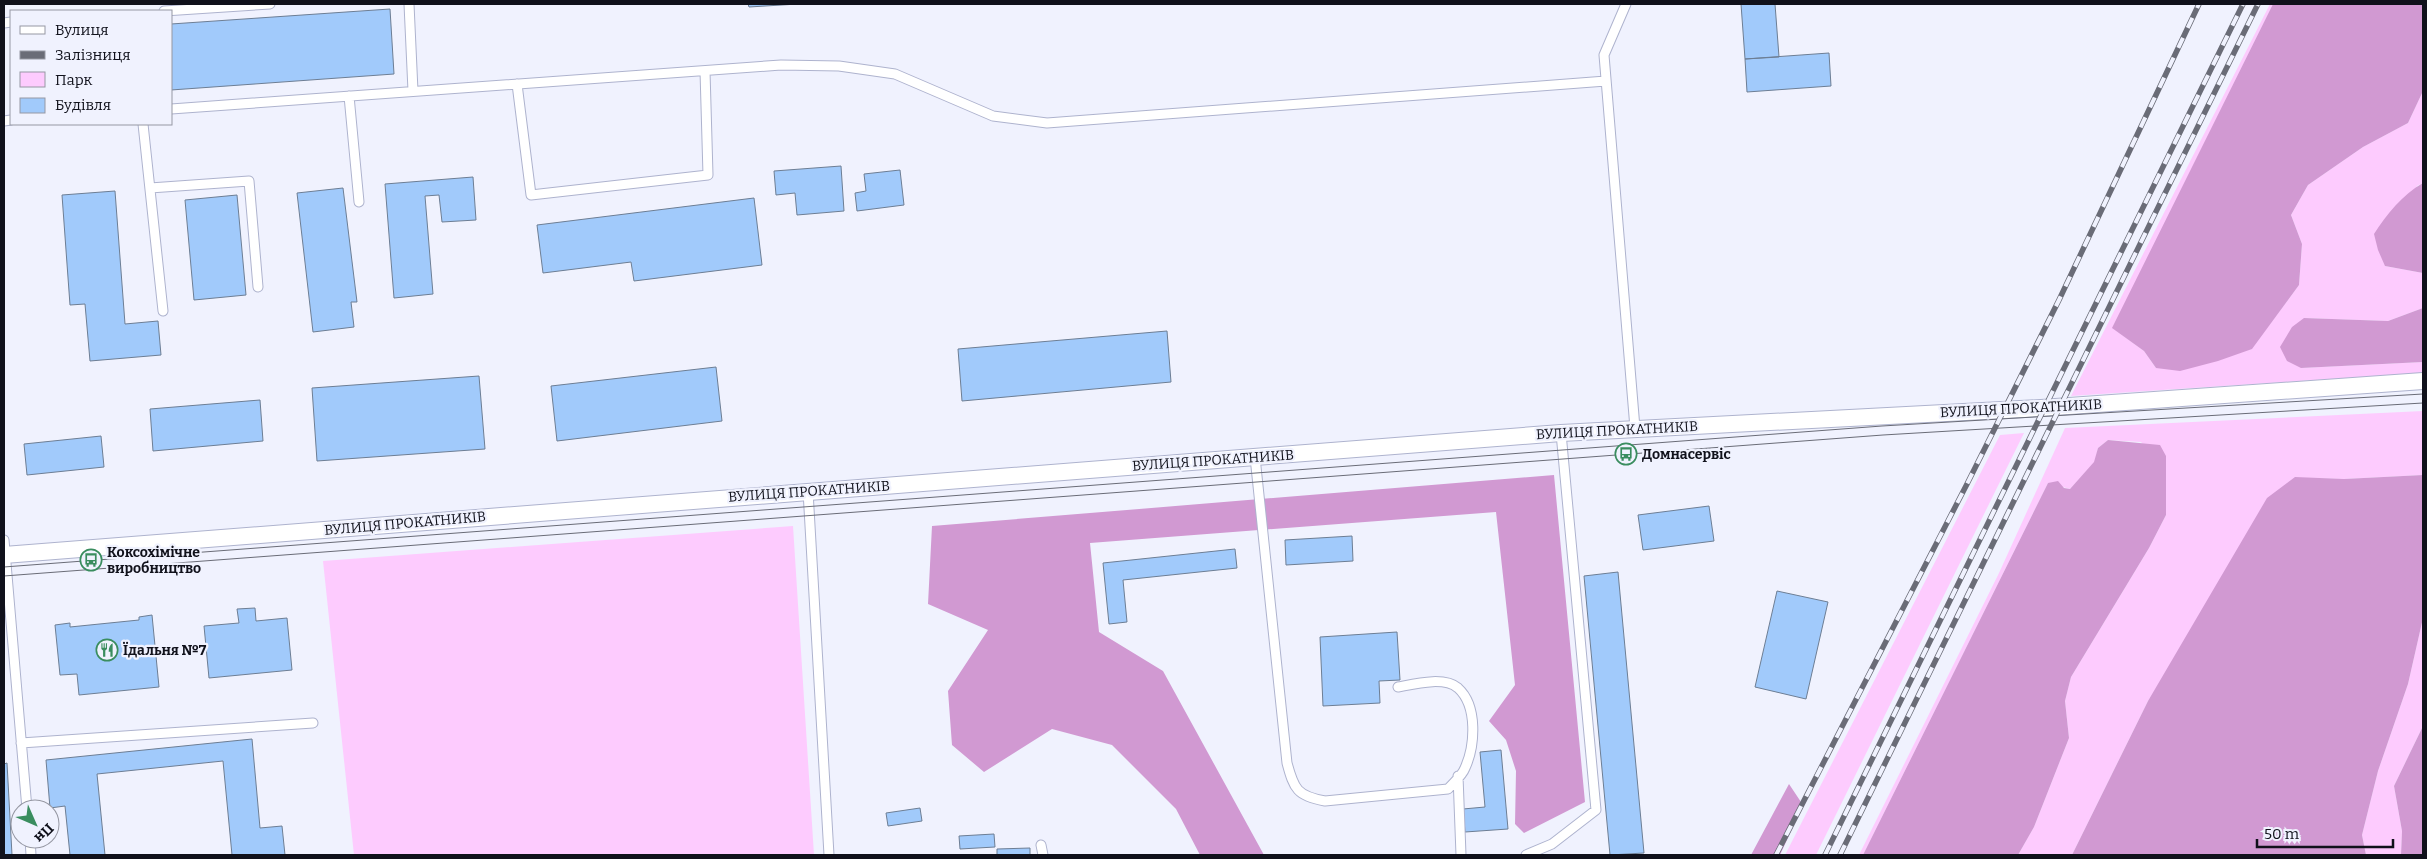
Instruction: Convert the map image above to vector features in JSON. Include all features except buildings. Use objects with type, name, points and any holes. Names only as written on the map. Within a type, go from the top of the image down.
[{"type":"street","name":"ВУЛИЦЯ ПРОКАТНИКІВ","points":[[4,550],[808,492],[1561,433],[2041,408],[2423,381]]},
{"type":"lane","points":[[172,10],[270,4]]},
{"type":"lane","points":[[409,4],[414,91]]},
{"type":"lane","points":[[1626,4],[1604,55],[1635,428]]},
{"type":"lane","points":[[172,109],[782,65],[839,66],[895,74],[993,116],[1048,123],[1606,81]]},
{"type":"lane","points":[[518,84],[531,195],[708,175],[705,71]]},
{"type":"lane","points":[[349,96],[359,202]]},
{"type":"lane","points":[[143,125],[163,310]]},
{"type":"lane","points":[[150,188],[249,181],[258,287]]},
{"type":"lane","points":[[1526,855],[1552,844],[1596,810],[1561,433]]},
{"type":"lane","points":[[1255,457],[1287,763],[1294,787],[1308,798],[1325,801],[1448,789],[1464,770],[1472,744],[1472,718],[1466,701],[1457,687],[1438,681],[1398,686]]},
{"type":"lane","points":[[808,492],[829,855]]},
{"type":"lane","points":[[4,550],[26,799]]},
{"type":"lane","points":[[22,743],[313,723]]},
{"type":"lane","points":[[1458,776],[1461,855]]},
{"type":"lane","points":[[1041,845],[1043,855]]},
{"type":"green space","points":[[2270,4],[2273,4],[2113,328],[2144,351],[2156,368],[2252,348],[2299,285],[2302,244],[2291,215],[2308,185],[2363,147],[2408,123],[2423,91],[2423,183],[2417,186],[2385,266],[2423,273],[2423,308],[2388,321],[2304,318],[2301,368],[2423,362],[2423,373],[2071,396]]},
{"type":"green space","points":[[2423,411],[2423,475],[2344,479],[2295,478],[2148,701],[2072,855],[2018,855],[2034,827],[2069,738],[2065,701],[2071,677],[2149,548],[2166,515],[2166,472],[2141,442],[2108,440],[2098,448],[2095,462],[2070,489],[2048,483],[1863,855],[1859,855],[1999,573],[2065,428]]},
{"type":"green space","points":[[2024,433],[1816,855],[1785,855],[2000,435]]},
{"type":"green space","points":[[793,526],[814,855],[354,855],[323,561]]},
{"type":"green space","points":[[2423,618],[2423,726],[2394,786],[2402,831],[2401,855],[2366,855],[2362,835],[2378,771],[2408,684]]},
{"type":"shaded area","points":[[2273,4],[2423,4],[2423,91],[2408,123],[2363,147],[2308,185],[2291,215],[2302,244],[2299,285],[2252,349],[2218,361],[2180,371],[2156,368],[2144,351],[2112,328]]},
{"type":"shaded area","points":[[2423,183],[2423,273],[2385,266],[2374,234],[2384,219],[2408,193]]},
{"type":"shaded area","points":[[2423,308],[2423,362],[2301,368],[2287,361],[2280,347],[2292,327],[2304,318],[2388,321]]},
{"type":"shaded area","points":[[2108,440],[2160,445],[2166,456],[2166,515],[2149,548],[2071,677],[2065,701],[2069,738],[2034,827],[2018,855],[1863,855],[2048,483],[2058,481],[2064,488],[2070,489],[2094,462],[2098,448]]},
{"type":"shaded area","points":[[1554,475],[1585,802],[1524,833],[1515,824],[1516,771],[1506,740],[1489,721],[1515,685],[1496,512],[1090,543],[1099,632],[1163,671],[1264,855],[1200,855],[1176,809],[1112,745],[1052,729],[984,772],[952,745],[948,691],[988,630],[928,604],[932,526]]},
{"type":"shaded area","points":[[2423,475],[2423,618],[2408,684],[2378,771],[2362,835],[2366,855],[2072,855],[2148,701],[2267,498],[2295,477],[2344,479]]},
{"type":"shaded area","points":[[2423,726],[2423,855],[2401,855],[2402,831],[2394,786]]},
{"type":"shaded area","points":[[1789,784],[1803,805],[1780,855],[1751,855]]},
{"type":"tram line","points":[[4,567],[1882,426],[2423,394]]},
{"type":"tram line","points":[[4,576],[1883,435],[2423,403]]},
{"type":"railway","points":[[1776,855],[1967,484],[2059,300],[2199,4]]},
{"type":"railway","points":[[1825,855],[2243,4]]},
{"type":"railway","points":[[1840,855],[2258,4]]},
{"type":"place","name":"Домнасервіс","points":[[1626,454]]},
{"type":"place","name":"Коксохімічне виробництво","points":[[91,560]]},
{"type":"place","name":"Їдальня №7","points":[[107,650]]}]
